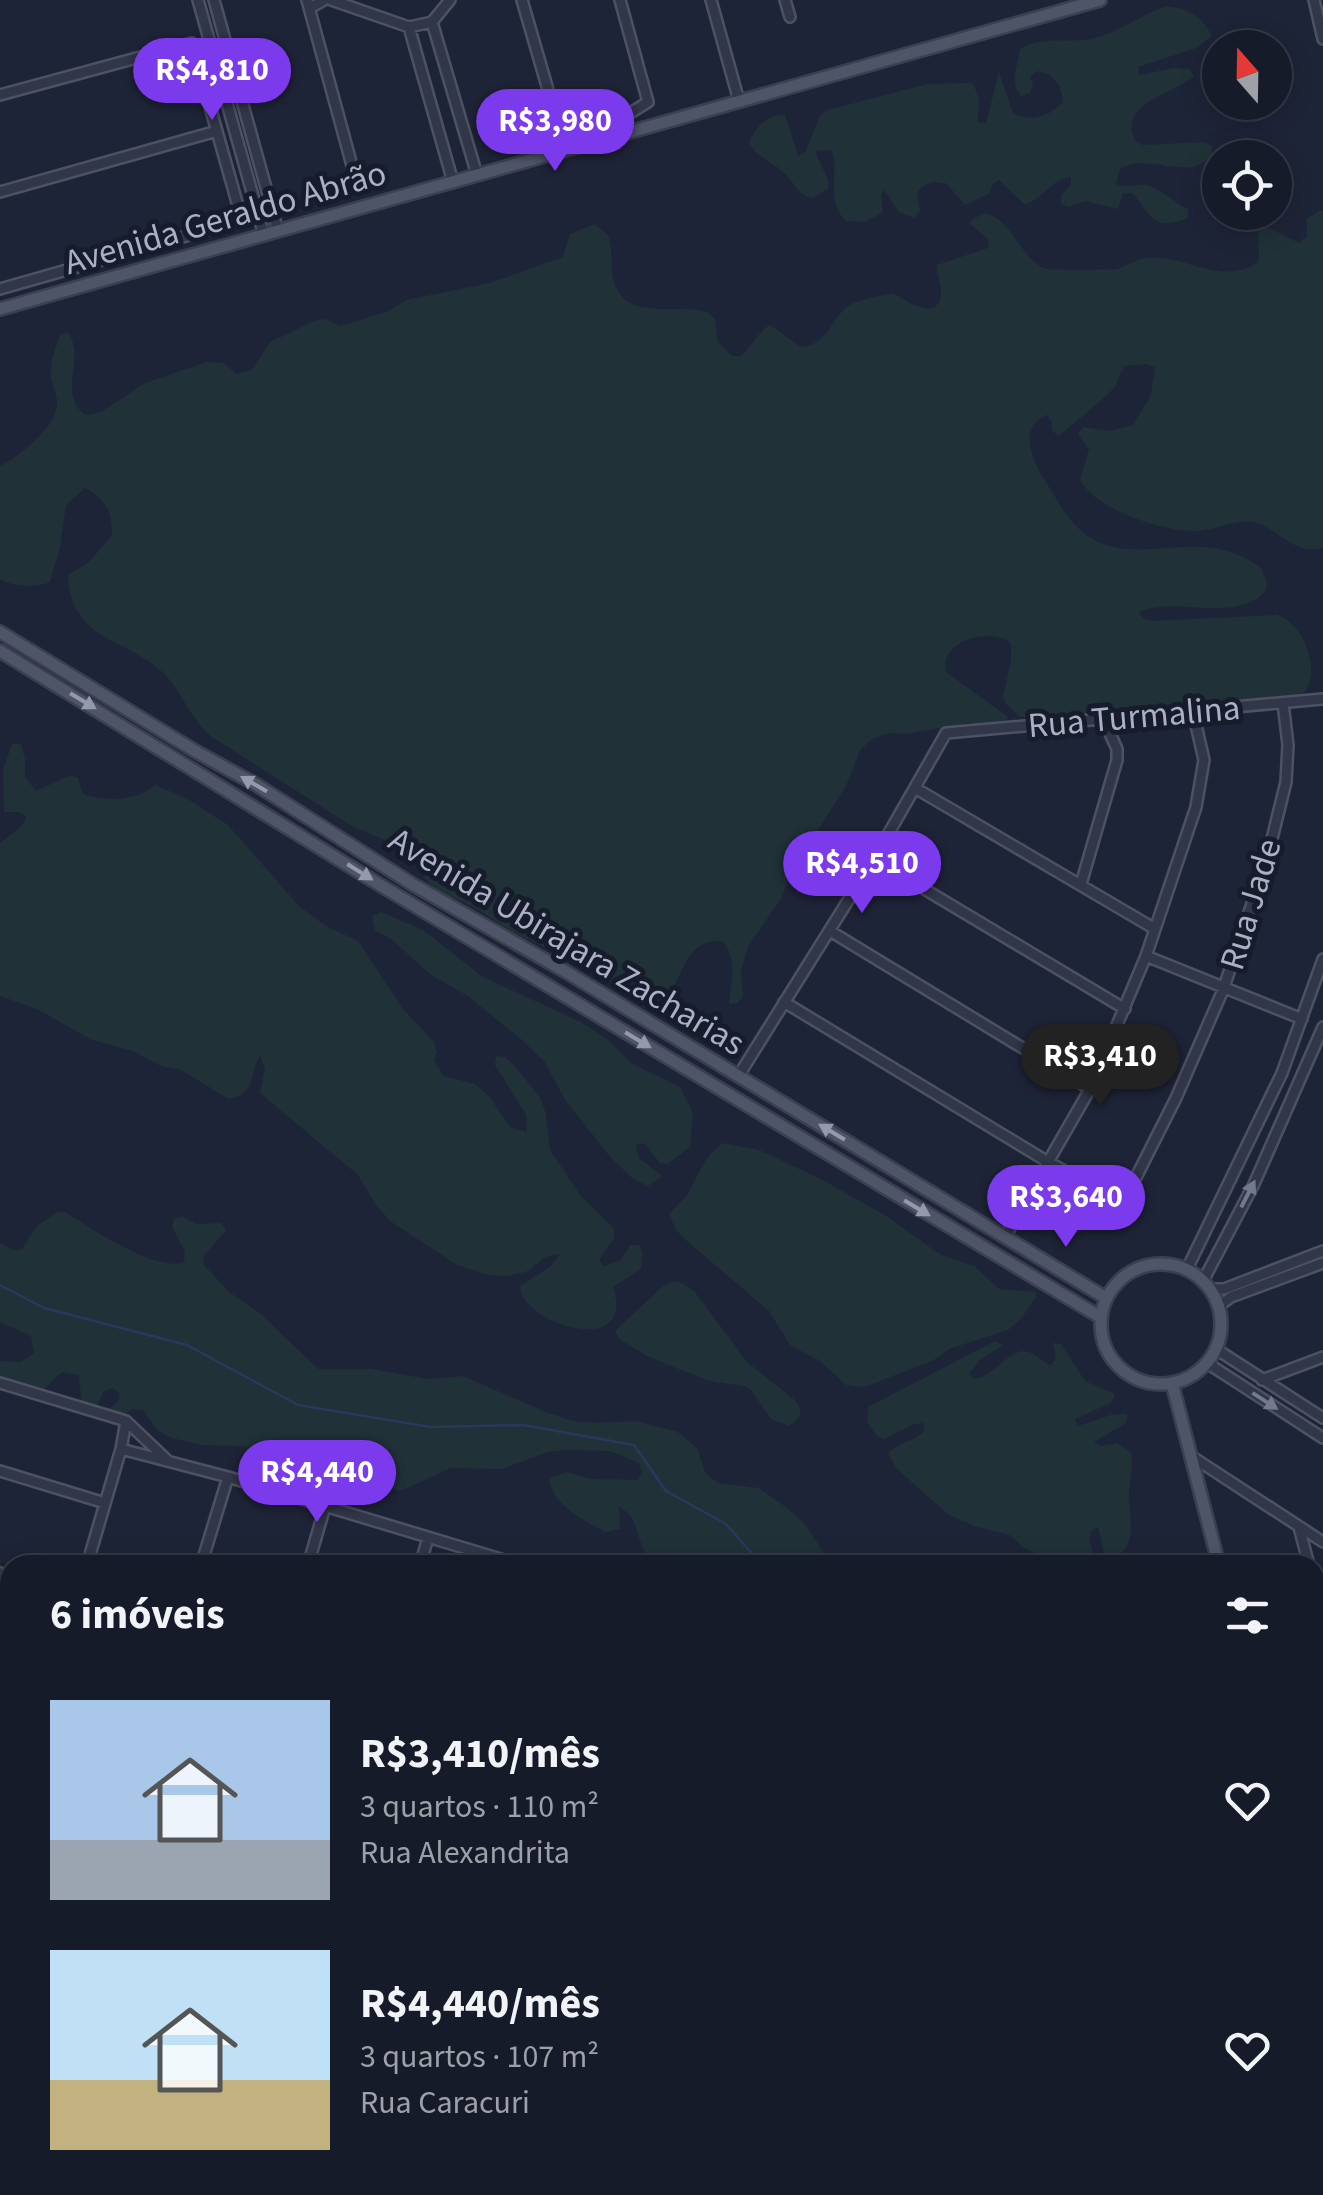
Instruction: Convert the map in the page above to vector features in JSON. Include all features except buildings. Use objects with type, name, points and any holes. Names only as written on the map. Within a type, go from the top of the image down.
[{"type":"main road","name":"Avenida Geraldo Abrão","points":[[0,309],[1100,0]]},
{"type":"main road","name":"Avenida Ubirajara Zacharias","points":[[0,632],[255,784],[412,884],[1106,1298]]},
{"type":"main road","name":"Avenida Ubirajara Zacharias","points":[[0,650],[380,885],[1100,1317]]},
{"type":"main road","points":[[1156,1263],[1187,1269],[1207,1285],[1219,1306],[1220,1335],[1216,1349],[1206,1363],[1185,1379],[1172,1383],[1146,1382],[1122,1371],[1106,1350],[1100,1317],[1106,1298],[1114,1285],[1140,1267],[1156,1263]]},
{"type":"main road","points":[[1172,1383],[1215,1555]]},
{"type":"street","points":[[198,0],[264,235]]},
{"type":"street","points":[[214,0],[278,230]]},
{"type":"street","points":[[324,0],[308,4],[356,184]]},
{"type":"street","points":[[331,0],[409,27],[432,22],[450,0]]},
{"type":"street","points":[[522,0],[557,121],[572,129],[632,112],[648,102],[620,0]]},
{"type":"street","points":[[712,0],[739,101]]},
{"type":"street","points":[[785,0],[790,18]]},
{"type":"street","points":[[1314,0],[1323,39]]},
{"type":"street","points":[[432,22],[477,174]]},
{"type":"street","points":[[409,27],[452,182]]},
{"type":"street","points":[[0,95],[192,42],[242,220],[0,289]]},
{"type":"street","points":[[437,126],[461,120]]},
{"type":"street","points":[[0,192],[217,131]]},
{"type":"street","name":"Rua Turmalina","points":[[915,788],[946,733],[1323,699]]},
{"type":"street","name":"Rua Jade","points":[[1048,1162],[1122,1203],[1176,1098],[1224,990],[1267,859],[1286,782],[1288,745],[1283,703]]},
{"type":"street","points":[[1005,1238],[1090,1089],[1146,956],[1196,807],[1204,760],[1192,712]]},
{"type":"street","points":[[1080,884],[1117,760],[1117,748],[1103,718]]},
{"type":"street","points":[[739,1076],[915,788],[1154,929]]},
{"type":"street","points":[[874,859],[1125,1009]]},
{"type":"street","points":[[830,930],[1090,1089]]},
{"type":"street","points":[[1146,956],[1302,1020]]},
{"type":"street","points":[[1187,1269],[1279,1080],[1323,959]]},
{"type":"street","points":[[784,1002],[1048,1162]]},
{"type":"street","points":[[1323,1028],[1207,1285],[1224,1289],[1323,1252]]},
{"type":"street","points":[[1279,1080],[1296,1089]]},
{"type":"street","points":[[1219,1306],[1231,1297],[1323,1263]]},
{"type":"street","points":[[1216,1349],[1323,1418]]},
{"type":"street","points":[[1262,1380],[1323,1357]]},
{"type":"street","points":[[1206,1363],[1323,1438]]},
{"type":"street","points":[[0,1384],[126,1420],[167,1460]]},
{"type":"street","points":[[89,1555],[126,1420]]},
{"type":"street","points":[[121,1449],[487,1555]]},
{"type":"street","points":[[1189,1454],[1323,1542]]},
{"type":"street","points":[[0,1472],[105,1503]]},
{"type":"street","points":[[204,1555],[228,1477]]},
{"type":"street","points":[[311,1555],[325,1507]]},
{"type":"street","points":[[1300,1527],[1307,1555]]},
{"type":"street","points":[[423,1555],[428,1538]]},
{"type":"shaded area","points":[[1164,7],[1179,8],[1192,14],[1208,30],[1202,30],[1202,44],[1196,48],[1138,67],[1139,75],[1174,68],[1190,69],[1194,76],[1140,109],[1132,128],[1135,141],[1143,145],[1202,142],[1202,163],[1191,167],[1131,164],[1120,169],[1116,184],[1155,188],[1188,209],[1188,218],[1159,222],[1132,193],[1123,193],[1118,209],[1085,201],[1069,207],[1061,204],[1061,196],[1071,185],[1071,177],[1025,205],[999,180],[990,193],[965,205],[947,184],[930,183],[917,193],[920,211],[914,218],[899,212],[884,190],[883,212],[865,222],[846,221],[836,205],[831,150],[815,151],[828,189],[812,198],[802,194],[749,144],[762,123],[785,115],[798,156],[805,152],[821,114],[828,110],[927,84],[973,83],[979,99],[978,122],[986,123],[999,72],[1013,113],[1040,116],[1063,101],[1060,89],[1056,81],[1037,71],[1030,77],[1030,93],[1021,96],[1015,80],[1020,49],[1037,43],[1101,36]]},
{"type":"shaded area","points":[[1323,211],[1323,548],[1294,545],[1252,522],[1198,531],[1167,528],[1115,510],[1088,491],[1080,480],[1089,449],[1078,434],[1083,427],[1109,431],[1133,425],[1151,395],[1155,367],[1125,366],[1114,388],[1062,433],[1058,436],[1052,430],[1047,415],[1035,423],[1030,440],[1036,465],[1057,500],[1078,528],[1102,543],[1126,549],[1206,547],[1234,553],[1261,568],[1267,584],[1265,592],[1252,601],[1221,608],[1170,607],[1139,612],[1152,621],[1278,615],[1295,628],[1307,648],[1311,671],[1305,692],[1236,705],[1116,711],[1039,720],[1019,716],[1003,696],[1011,644],[992,636],[958,644],[946,661],[946,672],[1008,717],[1004,724],[986,727],[967,723],[907,734],[889,733],[872,739],[860,750],[846,786],[795,866],[781,899],[748,946],[741,972],[743,997],[737,1003],[729,1004],[732,962],[722,941],[708,942],[689,956],[665,998],[654,1004],[639,1004],[592,970],[439,892],[407,850],[350,825],[212,737],[160,670],[100,634],[78,612],[68,575],[89,562],[112,535],[106,507],[85,488],[66,505],[50,582],[25,586],[0,579],[0,466],[35,440],[55,414],[51,364],[60,336],[68,332],[75,354],[72,386],[77,406],[85,415],[101,412],[145,383],[207,362],[223,363],[237,374],[252,370],[270,342],[317,320],[340,326],[389,311],[406,300],[490,283],[563,257],[570,234],[595,224],[608,235],[614,283],[621,296],[643,307],[709,313],[715,319],[718,342],[732,356],[741,356],[770,325],[801,347],[817,342],[847,307],[863,300],[893,293],[921,307],[935,307],[941,291],[937,265],[988,248],[989,240],[968,222],[984,213],[1003,223],[1038,265],[1083,270],[1117,269],[1142,259],[1162,258],[1217,271],[1244,269],[1259,262],[1258,230],[1273,230],[1299,243],[1307,236],[1307,219]]},
{"type":"shaded area","points":[[12,744],[21,744],[25,777],[36,791],[69,776],[77,777],[83,794],[101,798],[130,797],[155,785],[186,798],[228,825],[299,906],[326,926],[358,941],[403,1009],[434,1042],[434,1060],[443,1076],[475,1084],[489,1096],[510,1127],[527,1132],[526,1115],[495,1065],[496,1056],[511,1062],[540,1097],[550,1150],[581,1196],[614,1229],[614,1238],[599,1260],[604,1266],[621,1260],[630,1245],[639,1245],[642,1252],[641,1269],[613,1287],[616,1309],[609,1323],[594,1329],[576,1328],[556,1322],[525,1300],[520,1286],[550,1267],[560,1254],[546,1257],[526,1272],[488,1275],[457,1265],[390,1221],[358,1175],[260,1093],[265,1069],[260,1055],[247,1089],[227,1098],[181,1070],[92,1040],[37,1009],[0,996],[0,843],[24,824],[26,816],[4,812],[3,769]]},
{"type":"shaded area","points":[[381,912],[423,930],[483,977],[581,1022],[608,1040],[631,1063],[680,1087],[693,1113],[690,1147],[669,1163],[660,1163],[644,1143],[636,1145],[639,1158],[662,1176],[648,1186],[632,1178],[566,1101],[544,1061],[468,996],[431,975],[390,938],[375,931],[372,916]]},
{"type":"shaded area","points":[[723,1143],[759,1150],[819,1178],[888,1217],[939,1254],[974,1266],[999,1289],[1035,1292],[1036,1297],[1008,1330],[949,1349],[934,1360],[870,1385],[846,1385],[820,1361],[790,1345],[769,1311],[677,1231],[669,1215],[688,1194],[707,1159]]},
{"type":"shaded area","points":[[57,1212],[65,1212],[141,1255],[172,1264],[184,1262],[185,1251],[172,1227],[174,1219],[182,1216],[196,1224],[221,1223],[226,1230],[203,1257],[204,1265],[229,1292],[261,1314],[318,1369],[371,1369],[429,1379],[463,1376],[573,1421],[636,1421],[678,1432],[697,1448],[705,1472],[712,1479],[759,1488],[805,1524],[825,1555],[648,1555],[627,1512],[619,1507],[620,1529],[605,1532],[570,1510],[551,1487],[550,1478],[566,1472],[592,1479],[638,1480],[642,1472],[639,1463],[610,1451],[547,1452],[502,1469],[451,1468],[400,1491],[384,1487],[377,1471],[367,1469],[345,1485],[325,1487],[309,1463],[300,1458],[172,1438],[157,1430],[143,1410],[133,1409],[120,1416],[107,1411],[120,1394],[113,1388],[104,1391],[96,1407],[82,1406],[79,1375],[62,1372],[42,1391],[0,1378],[0,1361],[21,1362],[34,1353],[31,1336],[0,1322],[0,1243],[14,1250],[22,1249],[37,1226]]},
{"type":"shaded area","points":[[672,1282],[680,1282],[694,1291],[747,1362],[796,1401],[800,1415],[796,1421],[789,1426],[771,1419],[744,1386],[709,1381],[649,1357],[619,1339],[615,1331]]},
{"type":"shaded area","points":[[995,1341],[1003,1345],[980,1360],[969,1374],[975,1379],[1022,1351],[1051,1365],[1056,1358],[1053,1343],[1061,1344],[1085,1381],[1115,1394],[1111,1403],[1075,1419],[1078,1426],[1127,1414],[1126,1423],[1094,1442],[1101,1446],[1117,1443],[1131,1452],[1131,1532],[1126,1548],[1118,1555],[1105,1555],[1098,1527],[1091,1531],[1089,1539],[1094,1555],[1039,1555],[1010,1535],[949,1515],[897,1469],[888,1454],[920,1435],[924,1423],[884,1439],[867,1422],[868,1407]]},
{"type":"waterway","points":[[0,1285],[44,1308],[187,1345],[298,1405],[431,1427],[523,1425],[634,1445],[666,1491],[726,1524],[753,1555]]}]
